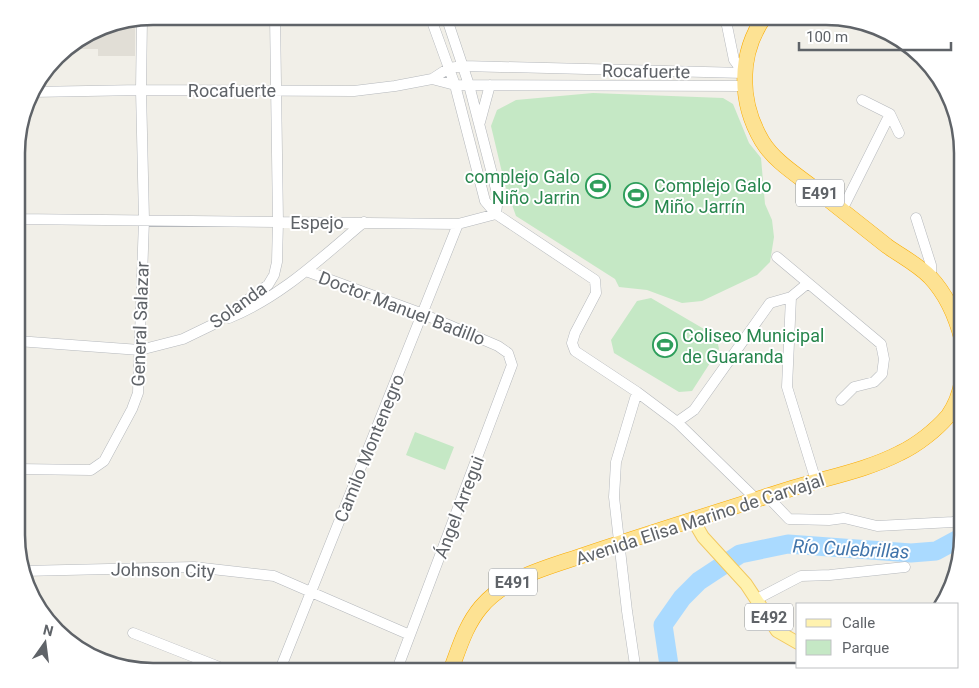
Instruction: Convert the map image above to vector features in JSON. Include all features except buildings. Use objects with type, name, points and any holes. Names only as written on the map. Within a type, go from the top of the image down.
[{"type":"highway","name":"E491","points":[[759,25],[750,44],[744,80],[750,115],[763,142],[780,162],[888,247],[921,268],[943,293],[954,313]]},
{"type":"highway","name":"Avenida Elisa Marino de Carvajal","points":[[453,663],[466,630],[482,606],[500,590],[518,579],[619,543],[816,481],[858,470],[901,453],[928,435],[948,415],[954,404]]},
{"type":"main road","name":"E492","points":[[693,520],[704,536],[746,584],[777,631],[796,642]]},
{"type":"street","name":"Solanda","points":[[25,341],[140,350],[183,339],[214,324],[268,285],[274,275],[277,262],[275,25]]},
{"type":"street","points":[[433,25],[455,85],[485,200],[496,214],[595,280],[596,293],[575,333],[572,344],[576,351],[637,392],[677,422],[762,498],[789,519],[829,520],[844,518],[877,526],[954,522]]},
{"type":"street","points":[[449,25],[469,85],[498,197],[496,214]]},
{"type":"street","points":[[727,25],[734,60],[744,80]]},
{"type":"street","name":"General Salazar","points":[[25,469],[90,470],[104,462],[132,409],[138,393],[144,220],[141,90],[142,26]]},
{"type":"street","name":"Rocafuerte","points":[[41,92],[141,90],[354,91],[432,79],[449,68],[463,66],[744,80]]},
{"type":"street","name":"Rocafuerte","points":[[432,79],[455,85],[744,80]]},
{"type":"street","points":[[479,128],[481,114],[490,85]]},
{"type":"street","points":[[862,100],[890,114],[899,133]]},
{"type":"street","points":[[842,210],[890,114]]},
{"type":"street","name":"Espejo","points":[[25,219],[458,224],[496,214]]},
{"type":"street","points":[[916,218],[931,265],[931,278]]},
{"type":"street","points":[[214,324],[246,311],[272,297],[364,222]]},
{"type":"street","name":"Camilo Montenegro","points":[[283,663],[458,224]]},
{"type":"street","points":[[777,257],[880,344],[884,359],[882,374],[874,382],[854,387],[842,400]]},
{"type":"street","name":"Doctor Manuel Badillo","points":[[306,271],[423,314],[498,346]]},
{"type":"street","points":[[677,422],[694,410],[770,303],[790,297],[808,283]]},
{"type":"street","points":[[790,297],[787,387],[816,481]]},
{"type":"street","name":"Ángel Arregui","points":[[399,663],[512,365],[508,352],[498,346]]},
{"type":"street","points":[[635,663],[614,497],[616,462],[637,392]]},
{"type":"street","name":"Johnson City","points":[[30,571],[194,567],[274,576],[410,635]]},
{"type":"street","points":[[757,599],[801,576],[830,575],[905,567]]},
{"type":"street","points":[[133,633],[209,663]]},
{"type":"shaded area","points":[[135,26],[135,56],[98,56],[98,49],[78,49],[96,38],[120,29]]},
{"type":"green space","name":"Complejo Galo Miño Jarrín","points":[[593,93],[723,98],[733,104],[749,143],[761,158],[765,204],[772,220],[774,237],[770,262],[757,275],[702,301],[682,303],[647,290],[619,287],[615,279],[516,216],[505,185],[491,126],[497,110],[516,100]]},
{"type":"green space","name":"Coliseo Municipal de Guaranda","points":[[651,298],[716,336],[719,349],[692,391],[679,392],[614,353],[611,340],[637,301]]},
{"type":"green space","points":[[415,432],[454,447],[445,470],[406,455]]},
{"type":"waterway","name":"Río Culebrillas","points":[[669,663],[663,625],[682,598],[699,581],[740,554],[788,544],[911,553],[936,551],[954,541]]},
{"type":"place","name":"complejo Galo Niño Jarrin","points":[[598,186]]},
{"type":"place","name":"Complejo Galo Miño Jarrín","points":[[636,195]]},
{"type":"place","name":"Coliseo Municipal de Guaranda","points":[[665,345]]}]
